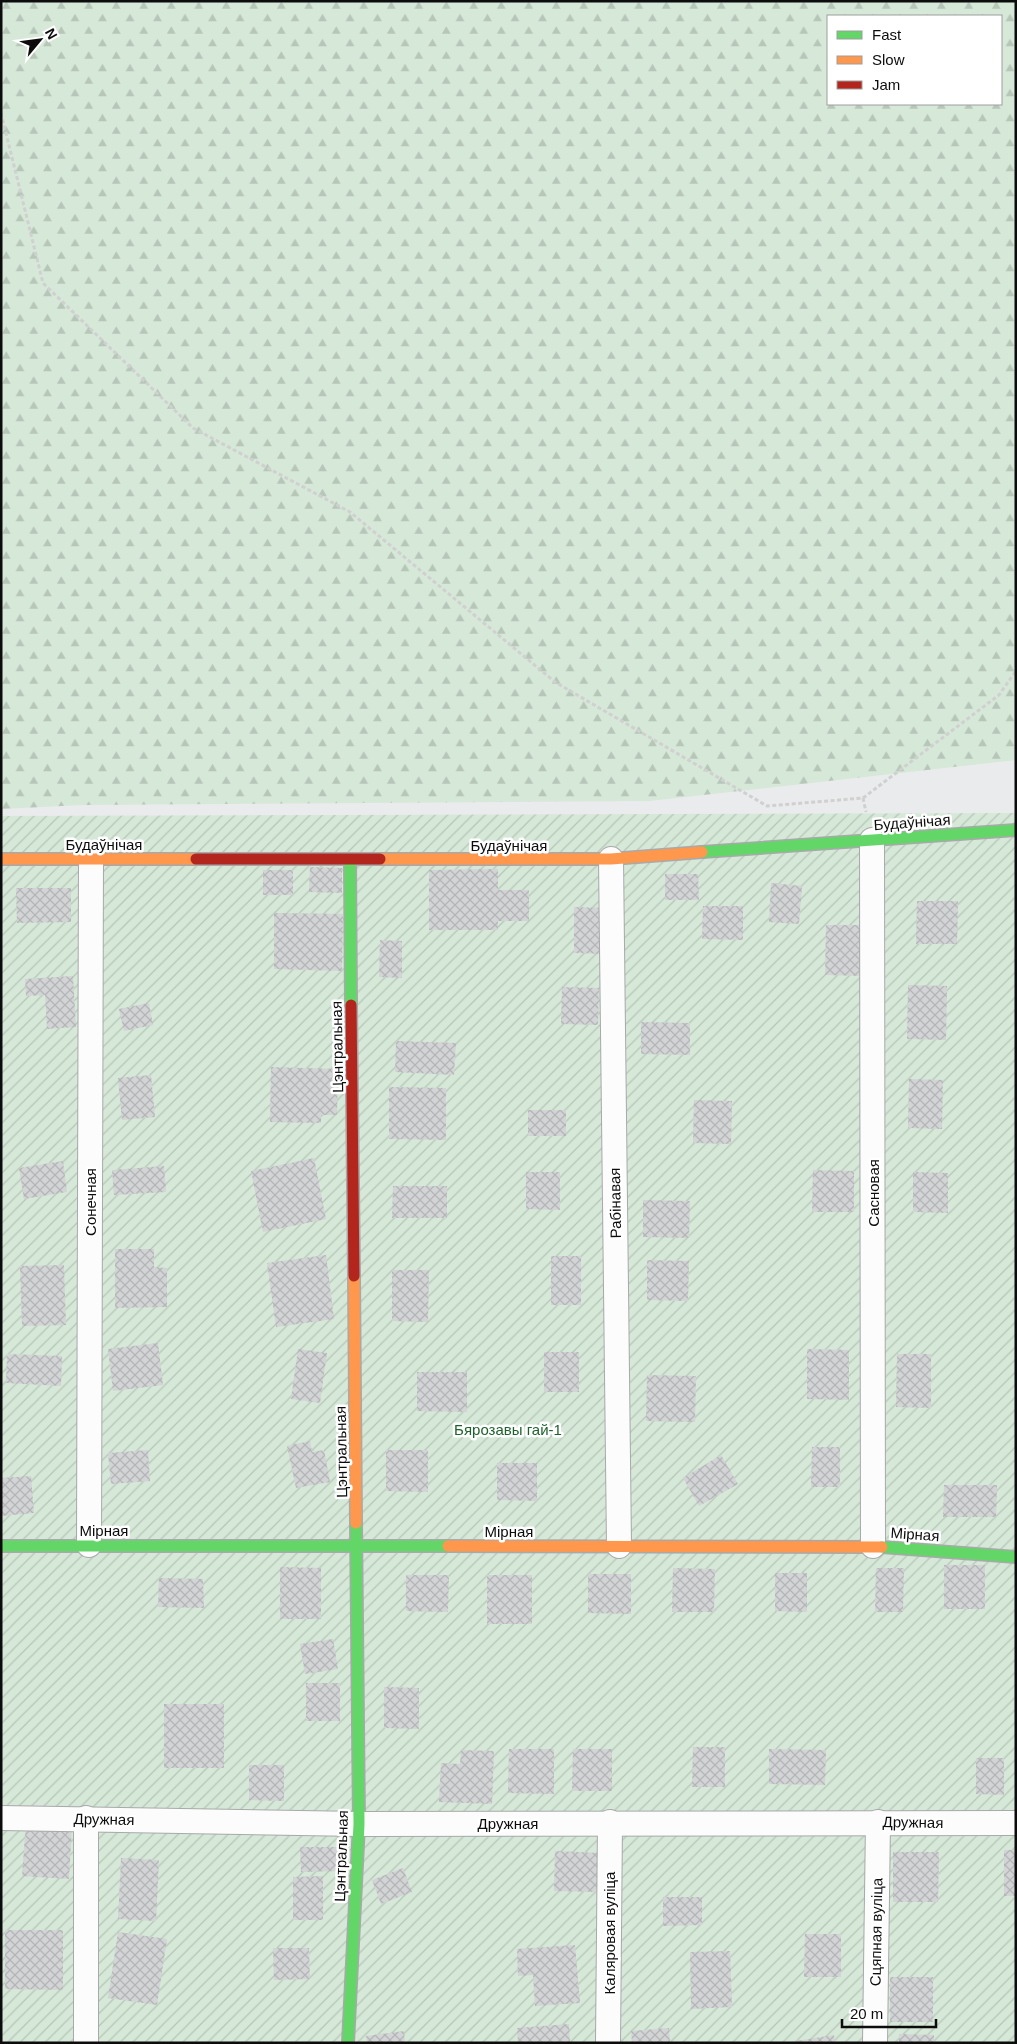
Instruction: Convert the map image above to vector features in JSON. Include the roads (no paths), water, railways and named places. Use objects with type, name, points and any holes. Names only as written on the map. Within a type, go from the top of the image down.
[{"type":"street","name":"Будаўнічая","points":[[1,859],[350,861],[611,859],[1016,830]]},
{"type":"street","name":"Сасновая","points":[[872,840],[873,1546]]},
{"type":"street","name":"Сонечная","points":[[89,1545],[92,859]]},
{"type":"street","name":"Рабінавая","points":[[611,859],[619,1546]]},
{"type":"street","name":"Цэнтральная","points":[[348,2043],[359,1824],[350,861]]},
{"type":"street","name":"Мірная","points":[[1,1546],[873,1546],[1016,1557]]},
{"type":"street","name":"Дружная","points":[[1,1818],[359,1824],[610,1822],[1016,1823]]},
{"type":"street","points":[[86,1818],[86,2043]]},
{"type":"street","name":"Каляровая вуліца","points":[[608,2043],[610,1822]]},
{"type":"street","name":"Сцяпная вуліца","points":[[875,2043],[878,1822]]},
{"type":"park label","name":"Бярозавы гай-1","points":[[508,1429]]}]
